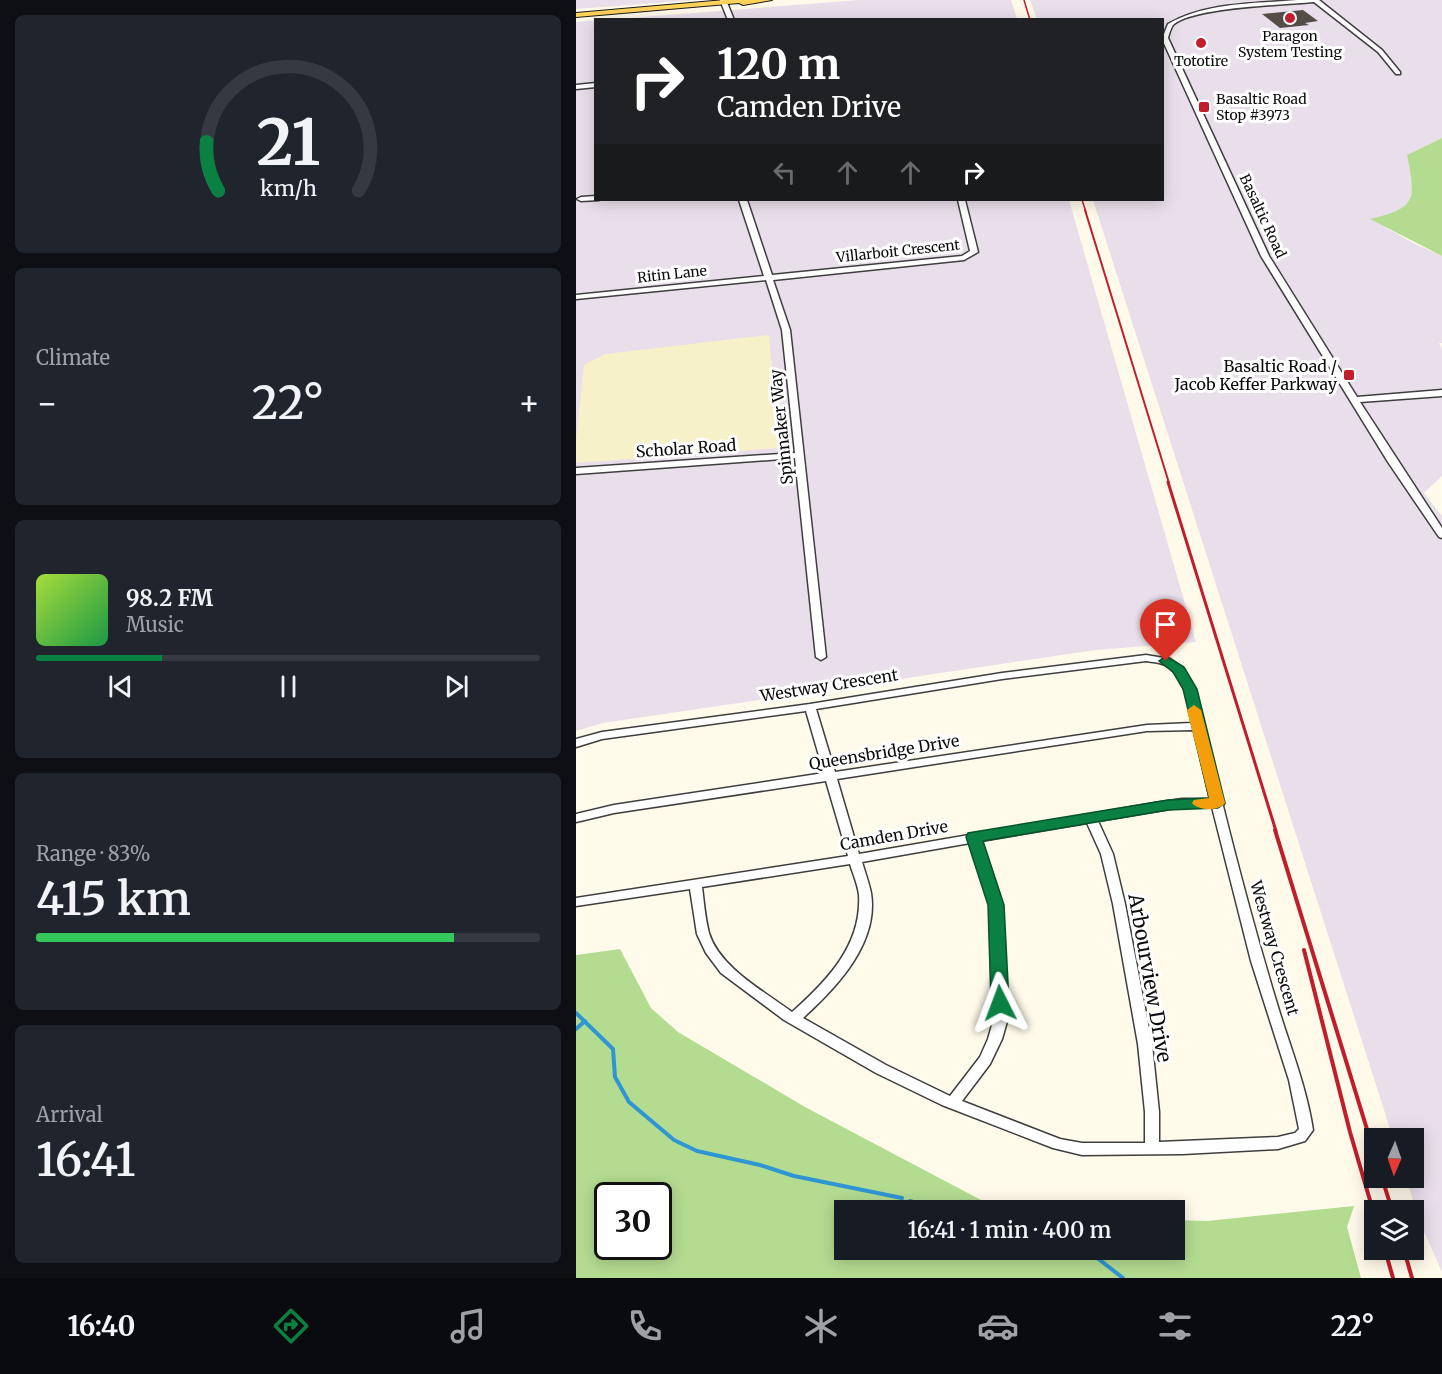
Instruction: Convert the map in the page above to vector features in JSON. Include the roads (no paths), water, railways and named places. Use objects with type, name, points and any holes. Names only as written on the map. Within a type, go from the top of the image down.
[{"type":"main road","points":[[576,15],[750,0]]},
{"type":"main road","points":[[724,2],[768,0]]},
{"type":"street","points":[[1316,0],[1380,51],[1398,73]]},
{"type":"street","name":"Basaltic Road","points":[[1316,0],[1197,12],[1170,25],[1165,38],[1213,139],[1256,238],[1279,281],[1442,535]]},
{"type":"street","points":[[724,2],[730,18]]},
{"type":"street","points":[[576,87],[594,86]]},
{"type":"street","points":[[581,199],[594,198]]},
{"type":"street","name":"Spinnaker Way","points":[[743,201],[786,330],[821,657]]},
{"type":"street","name":"Villarboit Crescent","points":[[770,278],[971,255],[974,252],[961,201]]},
{"type":"street","name":"Ritin Lane","points":[[576,297],[770,278]]},
{"type":"street","points":[[1354,400],[1442,393]]},
{"type":"street","name":"Scholar Road","points":[[576,471],[799,454]]},
{"type":"street","name":"Westway Crescent","points":[[576,743],[602,736],[810,707],[1002,676],[1146,658],[1166,661],[1179,670],[1190,689],[1269,1000],[1294,1076],[1306,1130],[1300,1137],[1278,1143],[1082,1149],[1058,1144],[953,1103],[880,1069],[795,1017],[726,969],[711,950],[703,934],[695,883]]},
{"type":"street","points":[[795,1017],[832,982],[850,957],[864,925],[865,894],[810,707]]},
{"type":"street","name":"Queensbridge Drive","points":[[576,818],[614,809],[1147,728],[1198,726]]},
{"type":"street","name":"Camden Drive","points":[[576,902],[854,859],[1182,803],[1218,803]]},
{"type":"street","name":"Arbourview Drive","points":[[1091,818],[1107,854],[1119,904],[1145,1044],[1152,1112],[1152,1148]]},
{"type":"street","points":[[953,1103],[985,1060],[995,1040],[1001,1018],[996,905],[974,837]]},
{"type":"waterway","points":[[576,1013],[585,1021]]},
{"type":"waterway","points":[[576,1029],[585,1021]]},
{"type":"waterway","points":[[585,1021],[613,1049],[615,1077],[629,1102],[674,1140],[697,1151],[760,1165],[794,1176],[902,1198]]},
{"type":"waterway","points":[[1100,1260],[1123,1278]]},
{"type":"railway","points":[[1024,0],[1029,18]]},
{"type":"railway","points":[[1082,201],[1086,212]]},
{"type":"railway","points":[[1085,210],[1169,483]]},
{"type":"railway","points":[[1168,482],[1276,831]]},
{"type":"railway","points":[[1275,830],[1367,1128]]},
{"type":"railway","points":[[1304,950],[1350,1132],[1370,1200]]},
{"type":"railway","points":[[1385,1188],[1389,1200]]},
{"type":"railway","points":[[1388,1260],[1393,1278]]},
{"type":"railway","points":[[1407,1260],[1412,1278]]},
{"type":"place","name":"Paragon System Testing","points":[[1290,18]]},
{"type":"place","name":"Tototire","points":[[1201,43]]},
{"type":"place","name":"Basaltic Road Stop #3973","points":[[1204,107]]},
{"type":"place","name":"Basaltic Road / Jacob Keffer Parkway","points":[[1349,375]]}]
